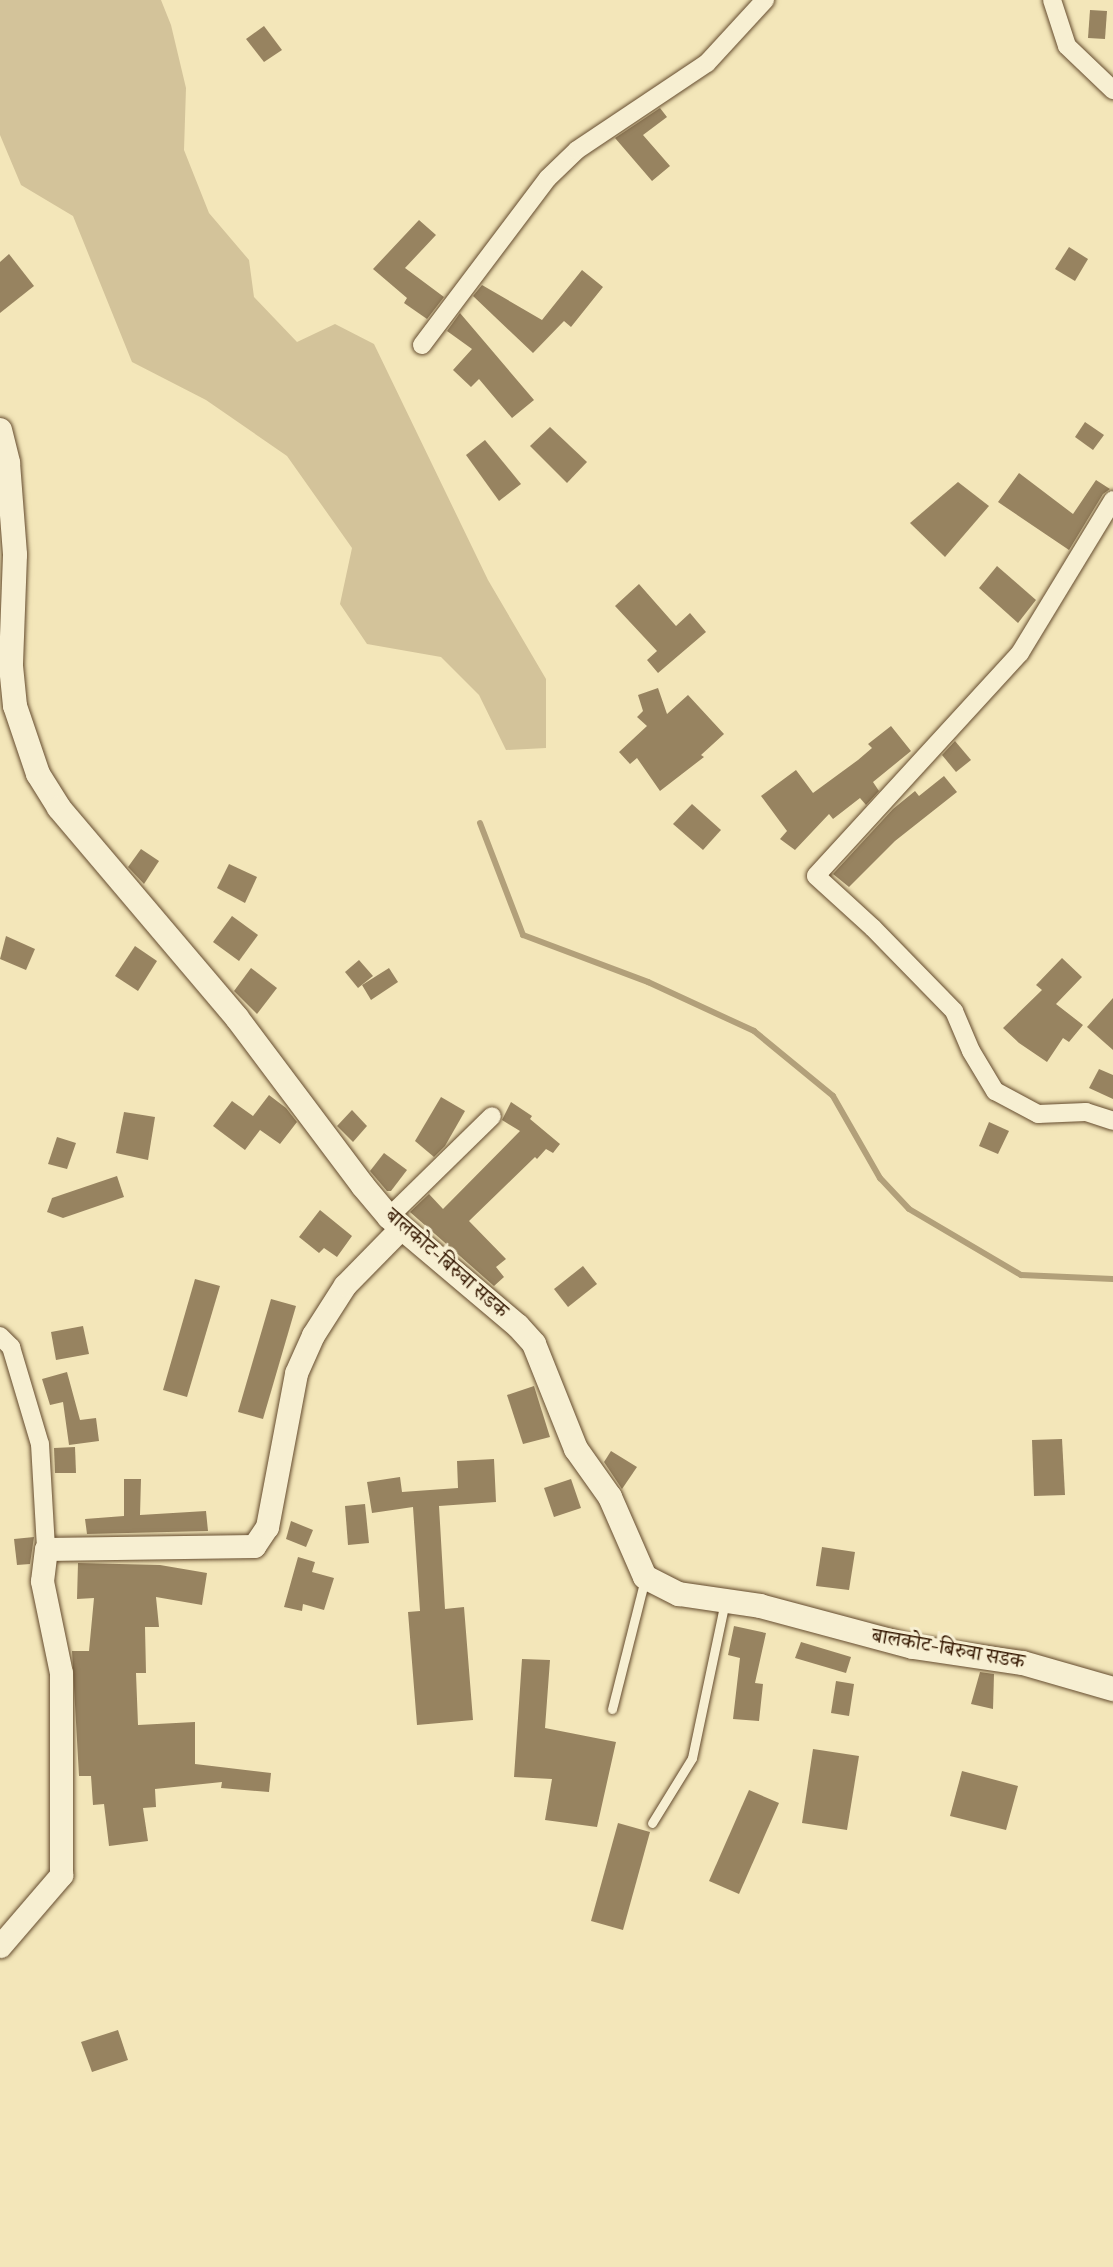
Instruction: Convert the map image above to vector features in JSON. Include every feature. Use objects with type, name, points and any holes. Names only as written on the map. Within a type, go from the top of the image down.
[{"type":"main road","name":"बालकोट-बिरुवा सडक","points":[[0,430],[8,463],[15,555],[12,666],[15,706],[38,774],[60,808],[237,1018],[363,1186],[395,1223],[518,1326],[534,1344],[576,1449],[610,1497],[645,1577],[679,1594],[808,1618],[912,1647],[1023,1663],[1113,1689]]},
{"type":"street","points":[[422,345],[548,178],[577,150],[707,63],[765,0]]},
{"type":"street","points":[[1052,0],[1067,47],[1113,90]]},
{"type":"street","points":[[1113,500],[1014,661],[943,734],[816,876],[873,928],[954,1012],[971,1051],[995,1091],[1038,1114],[1086,1112],[1113,1121]]},
{"type":"street","points":[[46,1549],[254,1546],[267,1527],[296,1373],[313,1335],[345,1285],[395,1223],[492,1116]]},
{"type":"street","points":[[0,1336],[11,1347],[40,1444],[46,1549],[42,1581],[61,1673],[61,1875],[0,1946]]},
{"type":"lane","points":[[612,1709],[645,1577]]},
{"type":"lane","points":[[652,1823],[692,1758],[726,1601]]},
{"type":"shaded area","points":[[0,0],[161,0],[171,25],[186,88],[184,150],[209,213],[249,260],[254,297],[297,342],[335,324],[374,344],[488,580],[546,679],[546,748],[506,750],[479,695],[441,657],[367,644],[340,604],[352,548],[287,456],[206,400],[132,362],[73,216],[21,185],[0,135]]},
{"type":"building","points":[[1090,10],[1107,11],[1105,39],[1088,38]]},
{"type":"building","points":[[264,26],[282,50],[264,62],[246,39]]},
{"type":"building","points":[[660,108],[667,117],[643,135],[670,166],[652,181],[615,138]]},
{"type":"building","points":[[419,220],[436,235],[405,268],[444,297],[427,319],[404,303],[407,298],[373,269]]},
{"type":"building","points":[[1069,247],[1088,259],[1075,281],[1055,269]]},
{"type":"building","points":[[9,254],[34,286],[0,313],[0,262]]},
{"type":"building","points":[[582,270],[603,287],[571,327],[564,321],[533,353],[473,296],[482,285],[542,320]]},
{"type":"building","points":[[460,313],[534,400],[512,418],[479,379],[471,387],[453,370],[472,349],[447,331]]},
{"type":"building","points":[[1085,422],[1104,435],[1093,450],[1075,437]]},
{"type":"building","points":[[550,427],[587,462],[567,483],[530,446]]},
{"type":"building","points":[[485,440],[521,484],[499,501],[466,455]]},
{"type":"building","points":[[1019,473],[1073,514],[1096,480],[1110,489],[1103,494],[1069,550],[998,502]]},
{"type":"building","points":[[958,482],[989,506],[945,557],[910,523]]},
{"type":"building","points":[[997,566],[1036,600],[1018,623],[979,588]]},
{"type":"building","points":[[639,584],[676,626],[690,613],[706,632],[658,673],[647,660],[657,651],[615,606]]},
{"type":"building","points":[[658,688],[667,714],[688,695],[724,734],[701,755],[704,757],[660,791],[637,758],[630,764],[619,752],[647,726],[637,717],[643,711],[638,695]]},
{"type":"building","points":[[891,726],[911,751],[873,782],[879,791],[866,805],[860,798],[833,819],[829,814],[795,850],[780,839],[787,831],[761,796],[796,770],[813,793],[872,748],[868,744]]},
{"type":"building","points":[[955,741],[971,760],[956,772],[942,755]]},
{"type":"building","points":[[944,776],[957,792],[895,841],[849,887],[833,874],[893,809],[915,791],[919,796]]},
{"type":"building","points":[[692,804],[721,830],[703,850],[673,824]]},
{"type":"building","points":[[141,849],[159,861],[144,884],[128,867]]},
{"type":"building","points":[[229,864],[257,877],[245,903],[217,888]]},
{"type":"building","points":[[232,916],[258,935],[239,961],[213,942]]},
{"type":"building","points":[[6,936],[35,949],[26,970],[0,959]]},
{"type":"building","points":[[135,946],[157,961],[138,991],[115,976]]},
{"type":"building","points":[[1062,958],[1082,977],[1056,1004],[1083,1025],[1069,1042],[1063,1038],[1047,1062],[1003,1028],[1042,990],[1036,985]]},
{"type":"building","points":[[359,960],[373,976],[358,988],[345,972]]},
{"type":"building","points":[[251,968],[277,988],[257,1014],[234,991]]},
{"type":"building","points":[[389,968],[398,982],[371,1000],[362,985]]},
{"type":"building","points":[[1113,998],[1113,1050],[1087,1027]]},
{"type":"building","points":[[1099,1069],[1113,1075],[1113,1099],[1089,1088]]},
{"type":"building","points":[[269,1095],[286,1108],[297,1122],[280,1144],[260,1130],[245,1150],[213,1126],[232,1101],[253,1116]]},
{"type":"building","points":[[441,1097],[465,1111],[445,1146],[434,1157],[415,1141]]},
{"type":"building","points":[[511,1102],[532,1116],[530,1119],[560,1144],[553,1153],[546,1149],[537,1159],[535,1157],[469,1221],[506,1259],[496,1267],[504,1277],[494,1286],[410,1212],[429,1194],[443,1209],[520,1131],[502,1120]]},
{"type":"building","points":[[352,1110],[367,1126],[353,1142],[337,1126]]},
{"type":"building","points":[[124,1112],[155,1117],[148,1160],[116,1153]]},
{"type":"building","points":[[989,1122],[1009,1131],[998,1154],[979,1146]]},
{"type":"building","points":[[57,1137],[76,1143],[67,1169],[48,1164]]},
{"type":"building","points":[[384,1153],[407,1170],[391,1191],[387,1191],[370,1171]]},
{"type":"building","points":[[117,1176],[124,1197],[63,1218],[47,1212],[52,1198]]},
{"type":"building","points":[[320,1210],[352,1236],[337,1257],[324,1248],[319,1253],[299,1237]]},
{"type":"building","points":[[583,1266],[597,1284],[568,1307],[554,1289]]},
{"type":"building","points":[[195,1279],[220,1286],[187,1397],[163,1390]]},
{"type":"building","points":[[271,1299],[296,1306],[263,1419],[238,1412]]},
{"type":"building","points":[[83,1326],[89,1354],[56,1360],[51,1332]]},
{"type":"building","points":[[67,1372],[80,1420],[96,1418],[99,1441],[69,1445],[63,1402],[50,1405],[42,1379]]},
{"type":"building","points":[[534,1386],[550,1437],[523,1444],[507,1395]]},
{"type":"building","points":[[1062,1439],[1065,1495],[1034,1496],[1032,1440]]},
{"type":"building","points":[[75,1447],[76,1473],[55,1473],[54,1448]]},
{"type":"building","points":[[611,1451],[637,1467],[622,1489],[604,1462]]},
{"type":"building","points":[[494,1459],[496,1502],[439,1506],[445,1609],[464,1607],[473,1720],[417,1725],[408,1612],[420,1611],[413,1507],[372,1513],[367,1482],[400,1477],[402,1492],[458,1488],[457,1461]]},
{"type":"building","points":[[124,1479],[141,1479],[140,1515],[206,1511],[208,1531],[87,1534],[85,1519],[124,1516]]},
{"type":"building","points":[[571,1479],[581,1508],[554,1517],[544,1488]]},
{"type":"building","points":[[365,1504],[369,1543],[348,1545],[345,1506]]},
{"type":"building","points":[[291,1521],[313,1530],[306,1547],[286,1539]]},
{"type":"building","points":[[34,1537],[30,1564],[17,1565],[14,1539]]},
{"type":"building","points":[[822,1547],[855,1552],[849,1590],[816,1586]]},
{"type":"building","points":[[298,1557],[315,1562],[312,1572],[334,1578],[324,1610],[303,1604],[302,1611],[284,1607]]},
{"type":"building","points":[[78,1563],[160,1565],[207,1573],[202,1605],[156,1597],[159,1627],[145,1627],[146,1673],[136,1673],[138,1725],[195,1722],[195,1764],[271,1773],[269,1792],[221,1788],[222,1782],[155,1789],[156,1807],[143,1808],[148,1841],[109,1846],[104,1804],[93,1805],[91,1776],[79,1776],[72,1651],[89,1651],[94,1598],[77,1599]]},
{"type":"building","points":[[734,1626],[766,1633],[755,1683],[763,1684],[759,1721],[733,1719],[740,1658],[728,1655]]},
{"type":"building","points":[[801,1642],[851,1657],[846,1673],[795,1658]]},
{"type":"building","points":[[522,1659],[550,1660],[545,1728],[616,1742],[597,1827],[545,1820],[552,1779],[514,1777]]},
{"type":"building","points":[[980,1672],[994,1674],[993,1709],[971,1704]]},
{"type":"building","points":[[836,1681],[854,1684],[849,1716],[831,1713]]},
{"type":"building","points":[[813,1749],[859,1756],[847,1830],[802,1823]]},
{"type":"building","points":[[962,1771],[1018,1786],[1006,1830],[950,1816]]},
{"type":"building","points":[[749,1790],[779,1803],[739,1894],[709,1881]]},
{"type":"building","points":[[618,1823],[650,1832],[623,1930],[591,1921]]},
{"type":"building","points":[[118,2030],[128,2060],[92,2072],[81,2042]]},
{"type":"waterway","points":[[480,823],[523,935],[648,982],[754,1031],[833,1096],[880,1178],[909,1209],[1021,1275],[1113,1279]]}]
